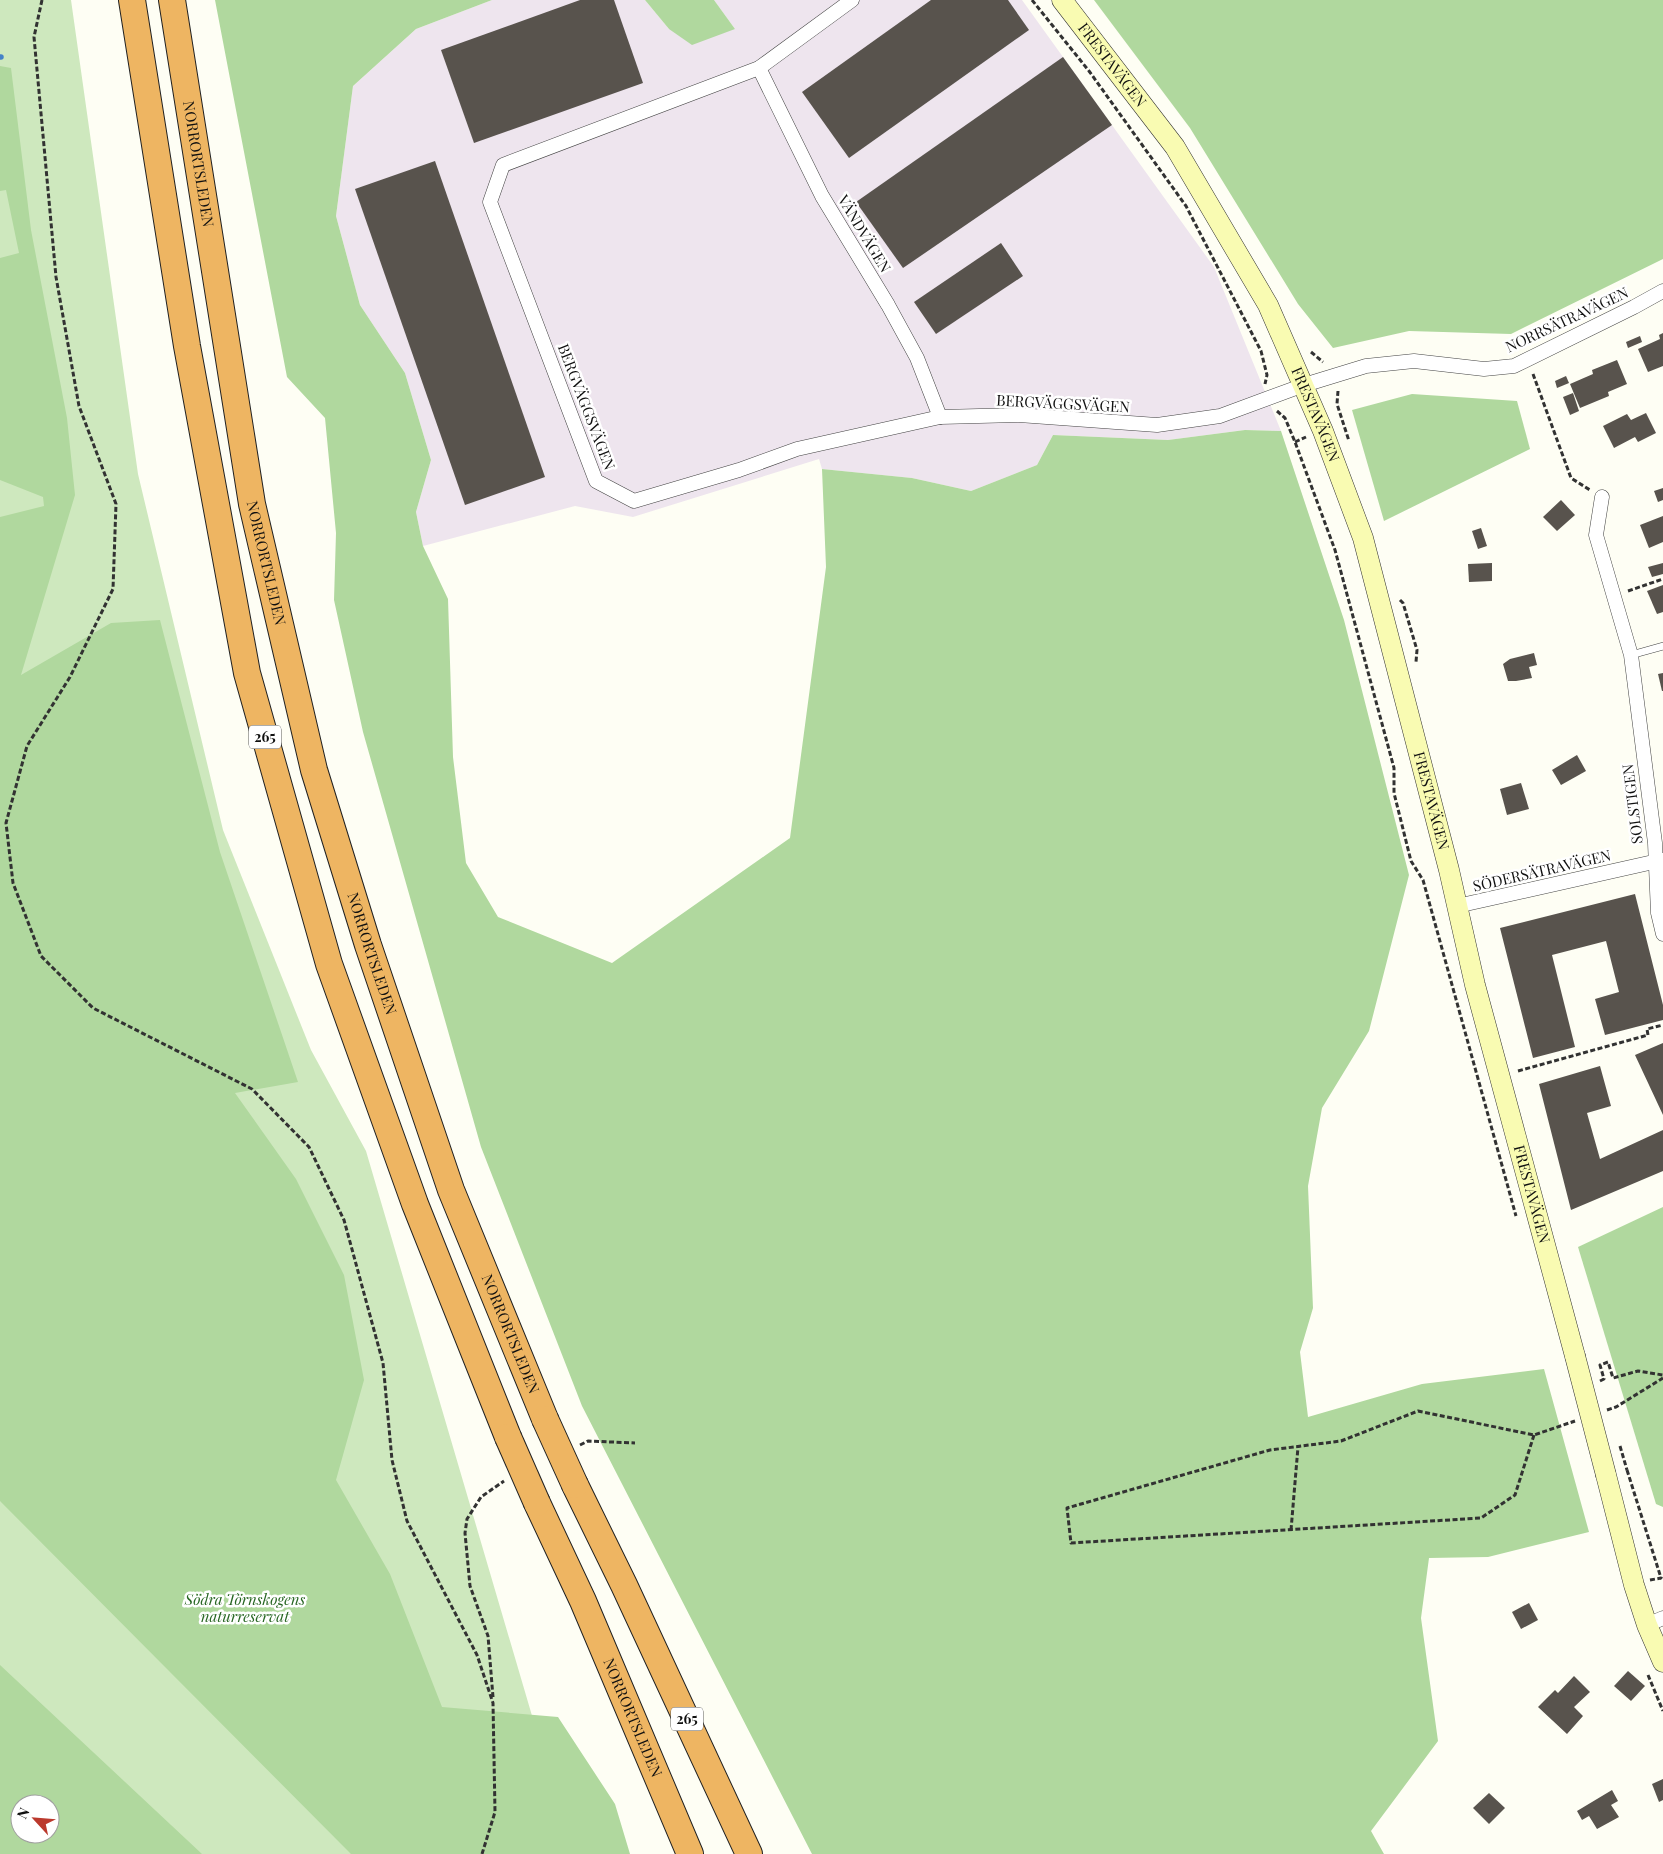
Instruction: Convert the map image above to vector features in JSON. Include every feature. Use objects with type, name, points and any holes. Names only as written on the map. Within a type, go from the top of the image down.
[{"type":"highway","name":"NORRORTSLEDEN","points":[[172,0],[252,504],[314,770],[368,944],[451,1190],[545,1419],[749,1854]]},
{"type":"highway","name":"NORRORTSLEDEN","points":[[133,3],[187,346],[247,673],[329,964],[416,1204],[508,1437],[582,1601],[690,1854]]},
{"type":"street","name":"BERGVÄGGSVÄGEN","points":[[852,0],[759,68],[503,166],[490,202],[596,481],[634,501],[739,470],[797,449],[940,417],[1019,415],[1157,425],[1220,416],[1304,385]]},
{"type":"street","name":"FRESTAVÄGEN","points":[[1062,0],[1175,146],[1268,305],[1304,385],[1348,494],[1363,538],[1457,906],[1475,985],[1576,1356],[1634,1584],[1655,1622],[1663,1662]]},
{"type":"street","name":"VÄNDVÄGEN","points":[[759,68],[822,196],[888,305],[917,358],[940,417]]},
{"type":"street","name":"NORRSÄTRAVÄGEN","points":[[1304,385],[1366,366],[1414,361],[1484,369],[1514,366],[1663,291]]},
{"type":"street","name":"SOLSTIGEN","points":[[1602,497],[1596,534],[1631,655],[1655,843],[1659,861],[1658,913],[1663,934]]},
{"type":"street","name":"SÖDERSÄTRAVÄGEN","points":[[1457,906],[1659,861]]},
{"type":"lane","points":[[1631,655],[1663,646]]},
{"type":"path","points":[[42,0],[34,37],[56,277],[79,406],[116,504],[113,589],[70,677],[27,746],[6,823],[12,883],[41,956],[93,1008],[252,1089],[308,1147],[344,1220],[383,1363],[392,1460],[407,1521],[477,1654],[493,1703]]},
{"type":"path","points":[[1032,0],[1089,71],[1186,206],[1261,351],[1266,375],[1263,400],[1285,418],[1336,550],[1394,768],[1394,793],[1411,861],[1423,880],[1518,1224]]},
{"type":"path","points":[[1528,359],[1571,478],[1602,497]]},
{"type":"path","points":[[1614,596],[1663,579]]},
{"type":"path","points":[[1518,1071],[1648,1035],[1647,1030],[1663,1025]]},
{"type":"path","points":[[1604,1379],[1600,1365],[1608,1362],[1613,1378],[1638,1371],[1663,1375]]},
{"type":"path","points":[[1418,1411],[1534,1435],[1515,1495],[1481,1518],[1071,1543],[1067,1508],[1270,1450],[1298,1447],[1341,1441],[1418,1411]]},
{"type":"path","points":[[571,1449],[588,1441],[634,1444]]},
{"type":"path","points":[[1291,1530],[1298,1447]]},
{"type":"path","points":[[1627,1470],[1661,1578]]},
{"type":"path","points":[[482,1854],[495,1812],[493,1703],[488,1636],[470,1586],[465,1533],[467,1519],[481,1496],[508,1480]]},
{"type":"shaded area","points":[[492,0],[645,0],[669,29],[735,29],[714,0],[1022,0],[1214,267],[1281,431],[1245,430],[1168,440],[1053,435],[1037,465],[971,491],[912,478],[822,469],[819,459],[633,517],[575,506],[423,546],[416,512],[431,460],[405,373],[360,305],[336,216],[353,86],[416,29]]},
{"type":"green space","name":"Södra Törnskogens naturreservat","points":[[0,0],[71,0],[138,474],[223,830],[311,1050],[366,1151],[550,1777],[579,1854],[0,1854]]},
{"type":"green space","points":[[215,0],[492,0],[416,29],[353,86],[336,216],[360,305],[405,373],[431,460],[416,512],[423,546],[448,599],[453,757],[466,863],[498,917],[612,963],[790,838],[826,567],[822,469],[912,478],[971,491],[1037,465],[1053,435],[1168,440],[1245,430],[1281,431],[1344,620],[1409,875],[1369,1031],[1322,1108],[1308,1186],[1313,1308],[1300,1352],[1308,1417],[1422,1384],[1544,1369],[1589,1532],[1488,1557],[1429,1558],[1421,1618],[1438,1741],[1371,1831],[1384,1854],[812,1854],[582,1406],[481,1147],[363,732],[334,600],[336,533],[325,418],[287,377]]},
{"type":"green space","points":[[645,0],[714,0],[735,29],[692,45],[669,29]]},
{"type":"green space","points":[[1094,0],[1663,0],[1663,259],[1511,334],[1409,331],[1333,348],[1298,304],[1190,128]]},
{"type":"green space","name":"Södra Törnskogens naturreservat","points":[[0,66],[11,68],[31,230],[67,418],[75,495],[21,675],[111,623],[160,620],[220,852],[298,1082],[235,1093],[296,1179],[344,1275],[364,1380],[336,1480],[390,1574],[442,1707],[558,1717],[615,1804],[630,1854],[351,1854],[0,1501],[0,517],[44,506],[43,497],[0,480],[0,258],[19,253],[6,190],[0,191]]},
{"type":"green space","points":[[1412,394],[1517,401],[1530,449],[1384,521],[1352,410]]},
{"type":"green space","points":[[1663,1207],[1663,1507],[1656,1504],[1578,1247]]},
{"type":"green space","points":[[0,1665],[202,1854],[0,1854]]},
{"type":"building","points":[[580,0],[614,0],[643,83],[474,143],[441,50]]},
{"type":"building","points":[[931,0],[1008,0],[1029,30],[849,158],[802,92]]},
{"type":"building","points":[[1063,57],[1112,125],[903,268],[856,202]]},
{"type":"building","points":[[435,161],[545,477],[465,505],[355,189]]},
{"type":"building","points":[[1001,243],[1023,276],[936,334],[914,302]]},
{"type":"building","points":[[1663,333],[1663,366],[1648,372],[1638,349],[1660,339],[1659,335]]},
{"type":"building","points":[[1640,336],[1642,342],[1628,348],[1626,342]]},
{"type":"building","points":[[1617,360],[1627,384],[1608,392],[1609,396],[1580,408],[1570,384],[1593,374],[1592,370]]},
{"type":"building","points":[[1566,376],[1569,383],[1557,388],[1555,381]]},
{"type":"building","points":[[1573,393],[1579,411],[1570,415],[1563,397]]},
{"type":"building","points":[[1646,413],[1656,433],[1638,442],[1635,437],[1614,448],[1603,426],[1627,414],[1631,420]]},
{"type":"building","points":[[1663,488],[1663,500],[1658,502],[1654,491]]},
{"type":"building","points":[[1561,500],[1575,515],[1557,531],[1543,517]]},
{"type":"building","points":[[1663,516],[1663,542],[1649,548],[1640,525]]},
{"type":"building","points":[[1481,528],[1487,546],[1478,549],[1472,531]]},
{"type":"building","points":[[1492,563],[1492,581],[1469,582],[1468,564]]},
{"type":"building","points":[[1663,563],[1663,574],[1652,577],[1648,567]]},
{"type":"building","points":[[1663,585],[1663,612],[1657,614],[1647,591]]},
{"type":"building","points":[[1534,653],[1537,665],[1529,667],[1532,678],[1508,681],[1503,664],[1510,659]]},
{"type":"building","points":[[1663,673],[1663,691],[1662,691],[1658,674]]},
{"type":"building","points":[[1577,755],[1586,771],[1561,785],[1552,770]]},
{"type":"building","points":[[1521,783],[1529,809],[1507,815],[1500,789]]},
{"type":"building","points":[[1635,894],[1663,1005],[1663,1020],[1605,1035],[1595,999],[1619,992],[1606,941],[1552,955],[1575,1047],[1533,1058],[1500,928]]},
{"type":"building","points":[[1663,1043],[1663,1115],[1635,1055]]},
{"type":"building","points":[[1600,1066],[1611,1106],[1587,1113],[1600,1159],[1663,1130],[1663,1171],[1571,1210],[1539,1084]]},
{"type":"building","points":[[1529,1603],[1538,1620],[1521,1629],[1512,1612]]},
{"type":"building","points":[[1628,1671],[1645,1686],[1631,1701],[1614,1686]]},
{"type":"building","points":[[1574,1676],[1590,1692],[1574,1707],[1583,1716],[1567,1734],[1538,1707],[1555,1690],[1558,1693]]},
{"type":"building","points":[[1663,1779],[1663,1800],[1659,1802],[1652,1784]]},
{"type":"building","points":[[1612,1790],[1618,1801],[1611,1805],[1619,1817],[1597,1829],[1589,1816],[1582,1820],[1577,1811]]},
{"type":"building","points":[[1489,1793],[1505,1808],[1489,1824],[1473,1808]]}]
